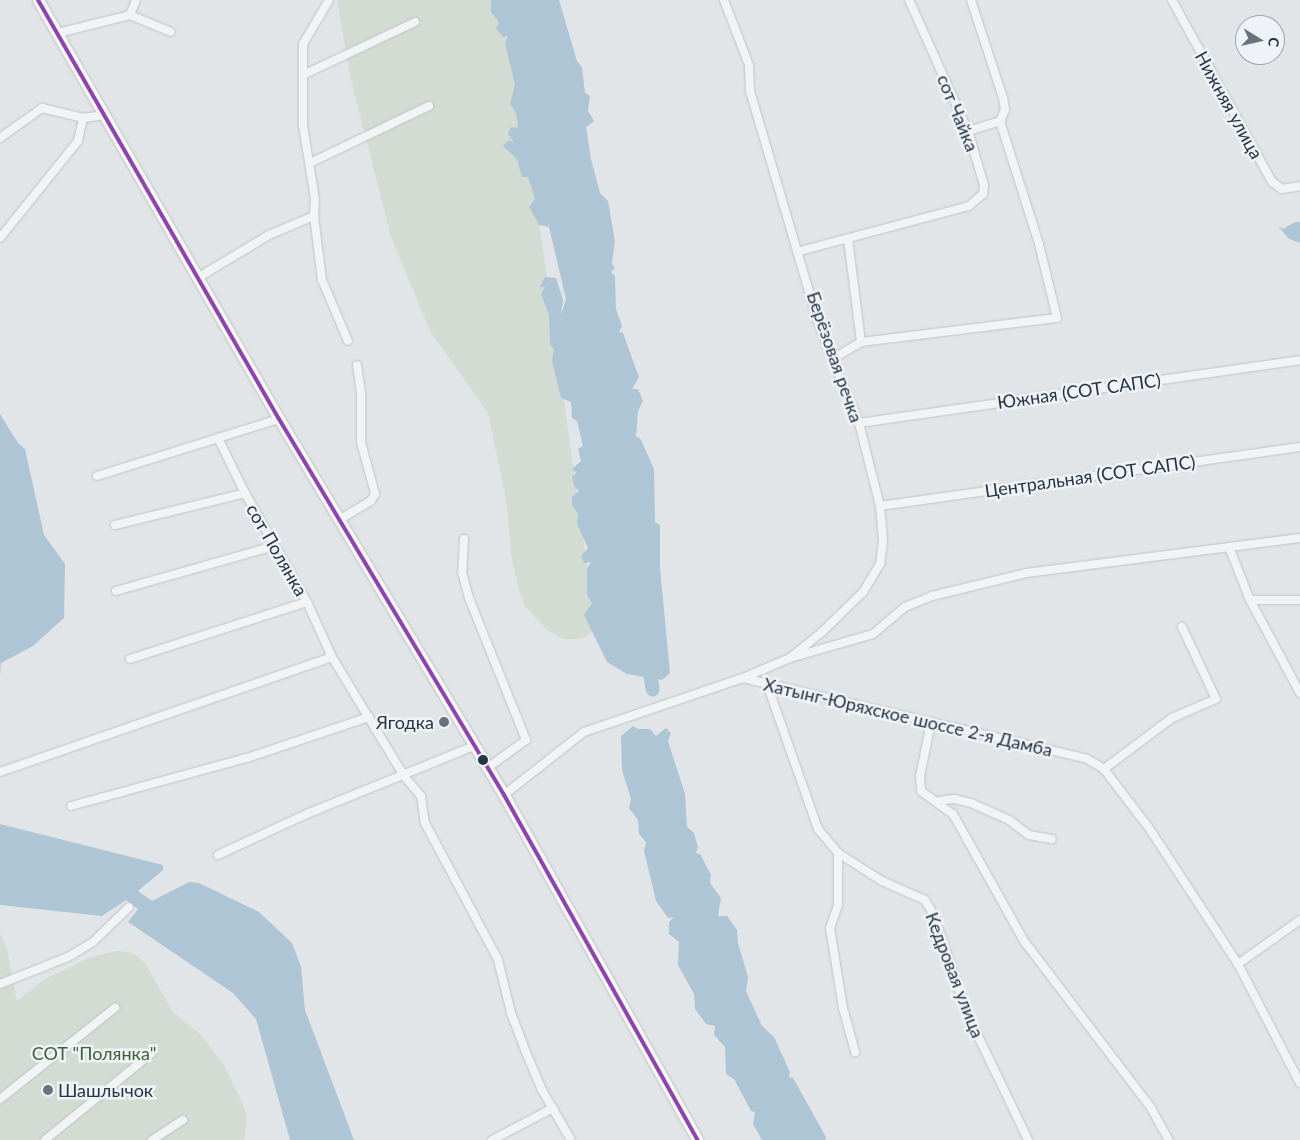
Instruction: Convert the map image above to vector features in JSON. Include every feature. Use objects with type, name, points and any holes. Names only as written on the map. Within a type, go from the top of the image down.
[{"type":"main road","points":[[38,0],[279,419],[504,795],[696,1139]]},
{"type":"street","points":[[130,15],[136,0]]},
{"type":"street","points":[[329,0],[303,44],[303,126],[310,164],[322,280],[348,341]]},
{"type":"street","name":"Берёзовая речка","points":[[724,0],[749,64],[750,91],[832,359],[859,424],[880,506],[883,541],[880,564],[863,592],[822,632],[790,658]]},
{"type":"street","name":"сот Чайка","points":[[848,239],[969,206],[983,194],[984,185],[968,131],[909,0]]},
{"type":"street","points":[[832,359],[862,342],[933,331],[1057,318],[1039,244],[1000,120],[1005,110],[1003,98],[971,0]]},
{"type":"street","name":"Нижняя улица","points":[[1172,0],[1272,182],[1282,189],[1300,186]]},
{"type":"street","points":[[58,33],[130,15],[171,32]]},
{"type":"street","points":[[303,75],[415,22]]},
{"type":"street","points":[[310,164],[429,106]]},
{"type":"street","points":[[0,138],[42,108],[82,118],[105,115]]},
{"type":"street","points":[[0,238],[78,141],[82,118]]},
{"type":"street","points":[[968,131],[1000,120]]},
{"type":"street","points":[[199,277],[269,235],[314,216]]},
{"type":"street","points":[[800,251],[848,239],[862,342]]},
{"type":"street","name":"Южная (СОТ САПС)","points":[[859,424],[1300,360]]},
{"type":"street","points":[[339,520],[371,501],[375,494],[361,442],[361,393],[356,365]]},
{"type":"street","points":[[97,476],[279,419]]},
{"type":"street","name":"сот Полянка","points":[[218,438],[244,493],[307,602],[332,657],[404,776],[421,796],[425,822],[498,960],[511,1013],[552,1108],[571,1140]]},
{"type":"street","name":"Центральная (СОТ САПС)","points":[[880,506],[1300,447]]},
{"type":"street","points":[[116,525],[244,493]]},
{"type":"street","points":[[743,678],[790,658],[861,639],[884,626],[905,607],[951,591],[1026,573],[1300,538]]},
{"type":"street","points":[[464,539],[462,572],[469,598],[526,740],[487,768]]},
{"type":"street","points":[[116,591],[274,546]]},
{"type":"street","points":[[1229,547],[1250,600],[1300,693]]},
{"type":"street","points":[[1250,600],[1300,600]]},
{"type":"street","points":[[130,659],[307,602]]},
{"type":"street","points":[[1104,769],[1172,718],[1216,699],[1182,627]]},
{"type":"street","points":[[0,772],[332,657]]},
{"type":"street","name":"Хатынг-Юряхское шоссе 2-я Дамба","points":[[504,795],[584,732],[743,678],[768,687],[1070,753],[1104,769],[1149,828],[1238,964],[1300,1083]]},
{"type":"street","name":"Кедровая улица","points":[[768,687],[818,829],[838,853],[882,881],[925,900],[934,915],[966,1011],[1028,1140]]},
{"type":"street","points":[[71,806],[247,758],[369,717]]},
{"type":"street","points":[[931,723],[920,783],[926,797],[939,801],[970,803],[1010,820],[1029,835],[1052,839]]},
{"type":"street","points":[[218,854],[309,813],[474,746]]},
{"type":"street","points":[[939,801],[962,827],[1024,941],[1150,1108],[1168,1140]]},
{"type":"street","points":[[838,853],[838,905],[830,928],[843,1008],[855,1052]]},
{"type":"street","points":[[0,984],[68,957],[92,942],[129,907]]},
{"type":"street","points":[[1238,964],[1300,920]]},
{"type":"street","points":[[0,1099],[115,1008]]},
{"type":"street","points":[[45,1140],[151,1054]]},
{"type":"street","points":[[492,1140],[552,1108]]},
{"type":"street","points":[[152,1140],[183,1120]]},
{"type":"green space","points":[[337,0],[508,0],[596,629],[581,639],[563,639],[547,630],[525,606],[519,590],[511,555],[507,504],[488,413],[430,331],[391,237],[350,76]]},
{"type":"green space","name":"СОТ \"Полянка\"","points":[[0,933],[7,949],[17,1001],[43,980],[91,957],[117,951],[130,952],[139,957],[147,966],[172,1011],[201,1035],[224,1065],[244,1107],[247,1120],[244,1140],[0,1140]]},
{"type":"water","points":[[491,0],[559,0],[577,61],[582,67],[585,93],[590,96],[588,111],[594,121],[586,127],[591,159],[600,193],[608,201],[615,241],[612,263],[615,268],[611,272],[615,276],[616,309],[622,326],[619,332],[623,333],[639,377],[632,389],[638,389],[643,401],[638,411],[636,437],[640,438],[654,469],[655,522],[660,525],[660,568],[670,673],[662,680],[627,674],[607,662],[584,615],[592,603],[587,595],[587,569],[591,562],[584,563],[581,556],[588,548],[577,524],[578,514],[572,505],[572,497],[579,491],[574,486],[572,477],[576,473],[572,469],[581,461],[578,449],[583,446],[577,421],[572,418],[571,402],[561,398],[552,361],[554,349],[550,345],[549,315],[541,294],[545,287],[540,287],[545,277],[556,278],[563,300],[561,315],[566,299],[549,227],[539,225],[529,207],[535,199],[528,177],[522,177],[517,159],[503,146],[509,140],[514,143],[508,134],[511,127],[518,128],[516,113],[510,104],[515,85],[505,43],[508,36],[503,37],[496,28],[499,22],[491,12]]},
{"type":"water","points":[[1295,222],[1300,222],[1300,243],[1289,239],[1278,226],[1283,229]]},
{"type":"water","points":[[0,414],[18,443],[25,449],[44,535],[65,564],[64,618],[33,646],[1,663],[0,675]]},
{"type":"water","points":[[633,726],[638,729],[650,729],[656,736],[666,728],[671,733],[668,741],[685,794],[687,827],[694,833],[698,847],[696,853],[700,854],[711,875],[710,883],[721,898],[718,916],[727,916],[737,930],[738,943],[748,977],[746,991],[762,1026],[774,1037],[790,1072],[789,1077],[793,1078],[826,1137],[825,1140],[762,1140],[753,1124],[755,1112],[751,1111],[734,1079],[726,1074],[725,1047],[714,1035],[715,1026],[706,1024],[695,1009],[694,994],[678,965],[679,942],[669,934],[669,922],[674,917],[668,918],[656,901],[644,851],[646,842],[639,834],[638,820],[629,808],[631,799],[622,770],[621,736]]},
{"type":"water","points":[[0,824],[163,865],[163,870],[138,891],[152,901],[189,882],[199,883],[259,912],[292,943],[301,967],[305,1010],[354,1140],[290,1140],[256,1019],[233,993],[128,922],[138,909],[126,900],[102,916],[0,905]]},
{"type":"waterway","points":[[648,660],[653,690]]},
{"type":"transit line","points":[[38,0],[279,419],[504,795],[698,1140]]},
{"type":"place","name":"Ягодка","points":[[444,722]]},
{"type":"place","name":"Шашлычок","points":[[48,1090]]}]
